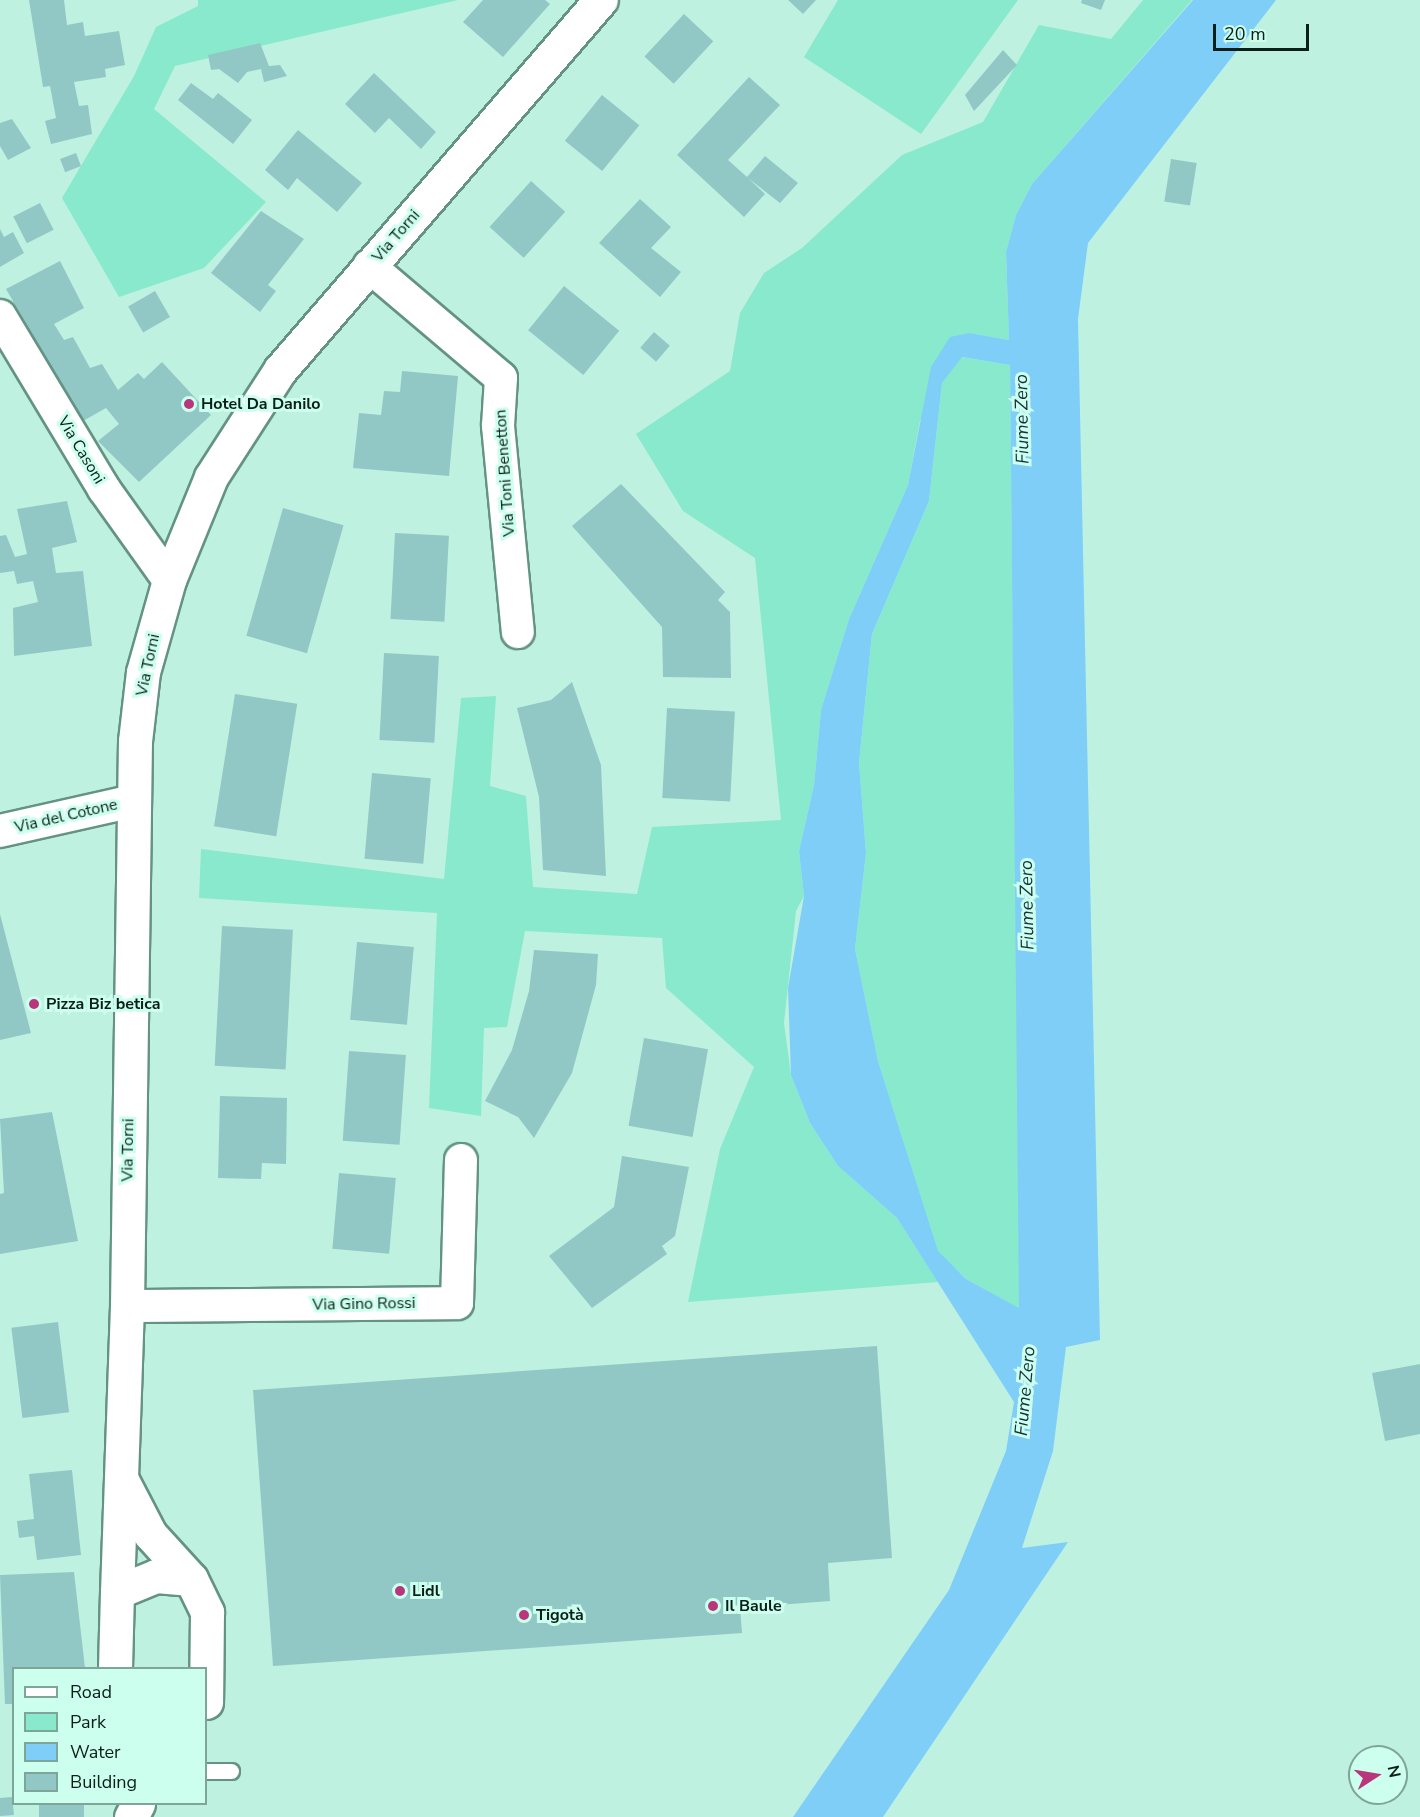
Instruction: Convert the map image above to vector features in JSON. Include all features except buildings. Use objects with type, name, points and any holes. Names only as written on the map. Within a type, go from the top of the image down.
[{"type":"main road","name":"Via Torni","points":[[115,1667],[127,1306],[133,801],[143,672],[169,580],[211,477],[279,370],[601,0]]},
{"type":"main road","name":"Via Torni","points":[[122,1480],[150,1534],[191,1579],[207,1612],[206,1667]]},
{"type":"main road","points":[[117,1592],[156,1576],[191,1579]]},
{"type":"street","name":"Via Toni Benetton","points":[[369,266],[501,378],[498,426],[518,632]]},
{"type":"street","name":"Via Casoni","points":[[0,316],[13,363],[169,580]]},
{"type":"street","name":"Via del Cotone","points":[[0,831],[133,801]]},
{"type":"street","name":"Via Gino Rossi","points":[[127,1306],[457,1303],[461,1160]]},
{"type":"lane","points":[[207,1771],[231,1771]]},
{"type":"green space","points":[[198,0],[458,0],[175,66],[154,109],[266,202],[204,268],[119,297],[62,198],[134,76],[156,27],[198,6]]},
{"type":"green space","points":[[838,0],[1018,0],[921,134],[804,57]]},
{"type":"green space","points":[[1143,0],[1192,0],[1032,184],[1016,215],[1006,252],[1009,340],[970,333],[920,421],[908,485],[849,619],[821,710],[814,785],[799,851],[804,896],[796,911],[784,1023],[791,1075],[810,1123],[838,1166],[897,1218],[938,1282],[688,1302],[720,1149],[754,1067],[666,988],[662,938],[525,931],[507,1027],[484,1028],[481,1116],[429,1108],[437,913],[199,898],[201,849],[444,879],[461,698],[496,696],[490,786],[526,796],[533,887],[637,894],[652,827],[781,820],[755,558],[683,511],[636,434],[730,371],[740,313],[764,273],[802,248],[902,155],[983,122],[1039,25],[1111,39]]},
{"type":"green space","points":[[961,357],[1010,365],[1020,1309],[966,1279],[938,1252],[878,1061],[855,949],[866,853],[859,763],[872,634],[929,501],[942,383]]},
{"type":"water","name":"Fiume Zero","points":[[1193,0],[1276,0],[1088,243],[1078,319],[1100,1340],[1066,1347],[1053,1451],[1022,1548],[1068,1542],[883,1817],[793,1817],[949,1590],[1006,1451],[1014,1402],[897,1218],[838,1166],[810,1123],[791,1075],[788,988],[804,896],[799,851],[814,785],[821,710],[849,619],[908,485],[931,367],[950,337],[970,333],[1009,340],[1006,252],[1016,215],[1032,184]],"holes":[[[962,357],[1010,365],[1019,1308],[966,1279],[938,1251],[878,1061],[855,949],[866,853],[859,763],[872,634],[929,501],[942,383]]]},
{"type":"place","name":"Hotel Da Danilo","points":[[189,404]]},
{"type":"place","name":"Pizza Biz betica","points":[[34,1004]]},
{"type":"place","name":"Lidl","points":[[400,1591]]},
{"type":"place","name":"Il Baule","points":[[713,1606]]},
{"type":"place","name":"Tigotà","points":[[524,1615]]}]
